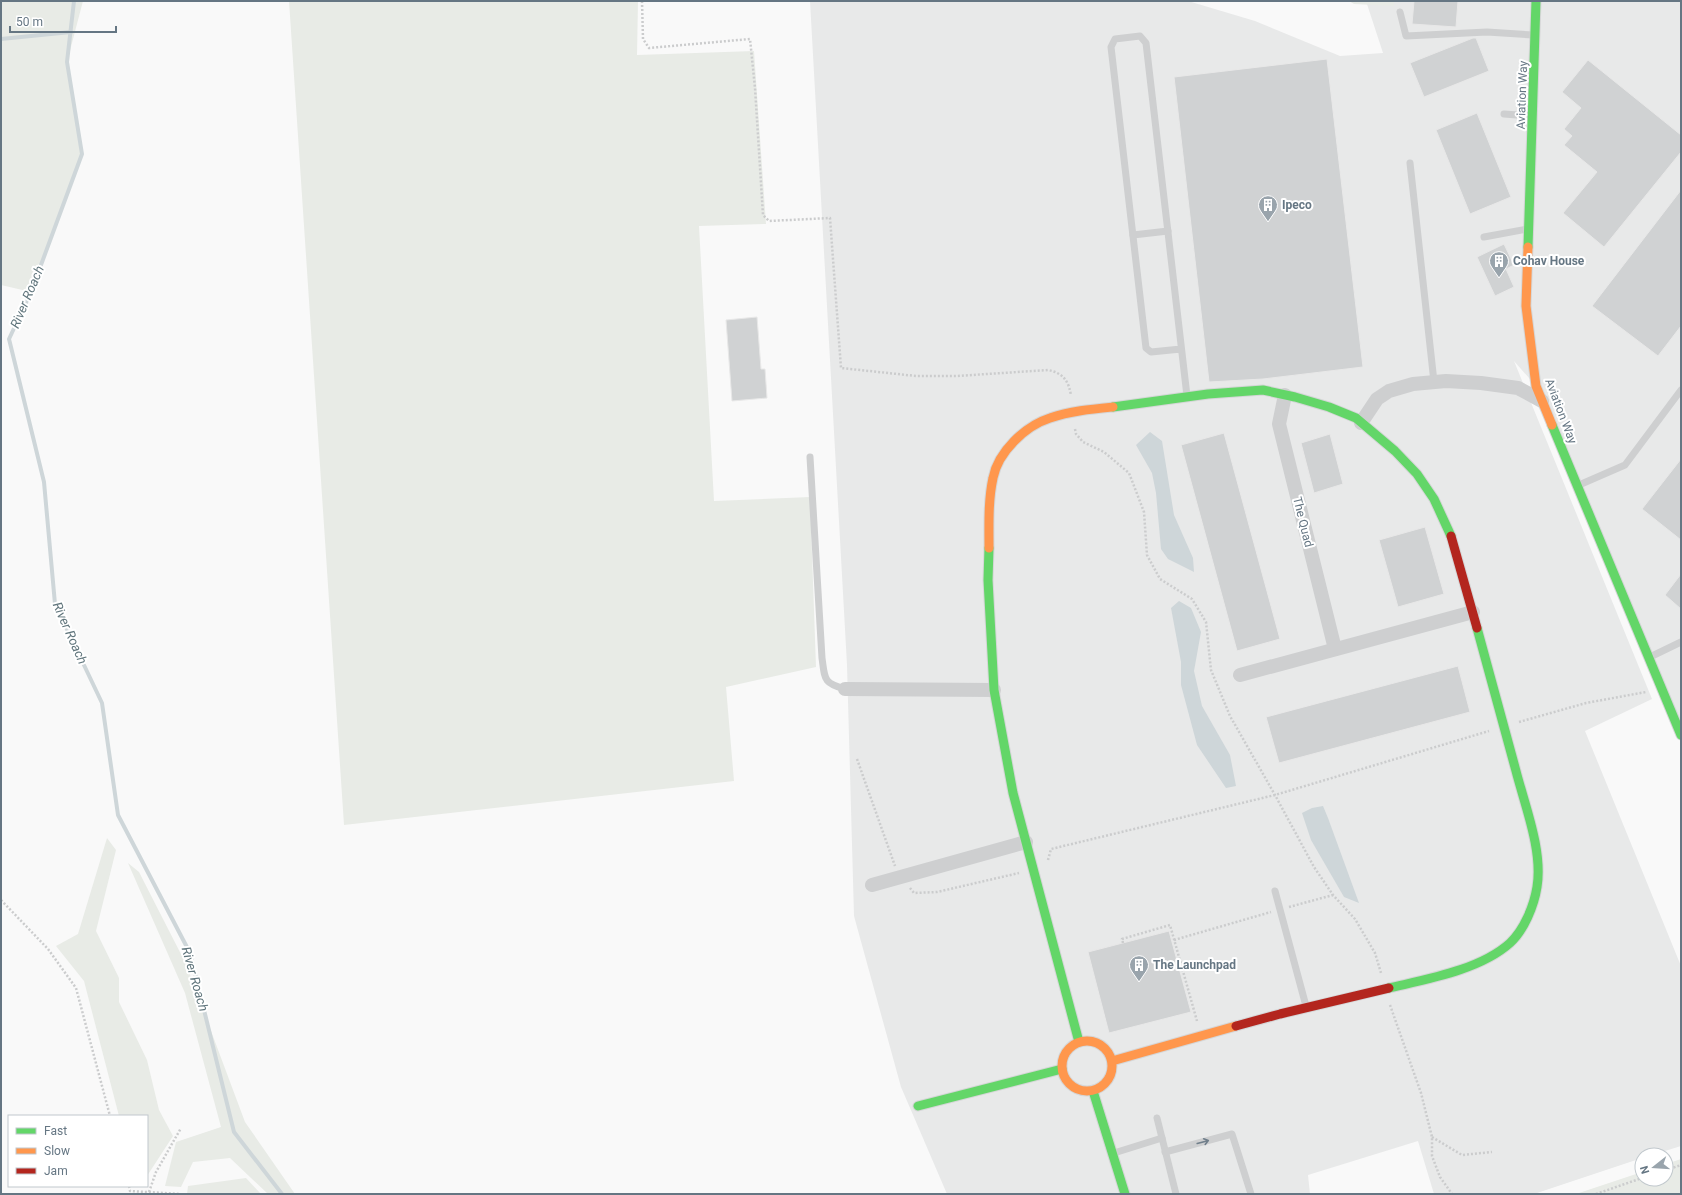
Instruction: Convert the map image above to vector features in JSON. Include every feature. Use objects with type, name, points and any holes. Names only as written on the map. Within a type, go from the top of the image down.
[{"type":"street","name":"Aviation Way","points":[[1536,1],[1534,116],[1528,229],[1526,306],[1536,386],[1681,736]]},
{"type":"street","points":[[1361,423],[1377,399],[1388,391],[1413,384],[1446,380],[1481,383],[1518,388],[1542,401]]},
{"type":"street","points":[[1079,1042],[1013,793],[994,690],[988,580],[990,495],[993,476],[1005,451],[1024,432],[1049,418],[1073,412],[1187,396],[1263,390],[1330,407],[1356,418],[1404,460],[1417,474],[1434,500],[1451,534],[1529,819],[1537,856],[1538,886],[1532,905],[1522,926],[1510,943],[1493,955],[1454,973],[1307,1008],[1112,1061]]},
{"type":"street","name":"The Quad","points":[[1285,395],[1279,424],[1335,649]]},
{"type":"street","points":[[1240,675],[1473,612]]},
{"type":"street","points":[[845,690],[994,690]]},
{"type":"street","points":[[872,885],[1026,842]]},
{"type":"street","points":[[1079,1042],[1095,1042],[1102,1046],[1108,1052],[1112,1061],[1111,1075],[1107,1082],[1100,1088],[1093,1091],[1084,1092],[1076,1089],[1069,1084],[1064,1077],[1062,1060],[1065,1052],[1071,1046],[1079,1042]]},
{"type":"street","points":[[918,1106],[1062,1069]]},
{"type":"street","points":[[1093,1091],[1125,1194]]},
{"type":"lane","points":[[1400,12],[1406,36],[1486,32],[1535,35]]},
{"type":"lane","points":[[1181,349],[1151,352],[1146,348],[1111,47],[1115,39],[1140,36],[1146,42],[1187,396]]},
{"type":"lane","points":[[1504,114],[1534,116]]},
{"type":"lane","points":[[1410,163],[1434,382]]},
{"type":"lane","points":[[1484,238],[1528,229]]},
{"type":"lane","points":[[1133,235],[1168,231]]},
{"type":"lane","points":[[1578,486],[1625,464],[1681,390]]},
{"type":"lane","points":[[810,457],[822,658],[825,678],[832,686],[845,690]]},
{"type":"lane","points":[[1649,657],[1681,642]]},
{"type":"lane","points":[[1275,890],[1307,1008]]},
{"type":"lane","points":[[1157,1118],[1176,1194]]},
{"type":"lane","points":[[1165,1152],[1232,1134],[1251,1194]]},
{"type":"lane","points":[[1112,1153],[1162,1138]]},
{"type":"path","points":[[642,1],[643,39],[649,48],[750,39],[755,88],[763,216],[769,221],[830,218],[841,368],[916,376],[957,376],[1048,370],[1059,373],[1068,382],[1076,434],[1083,442],[1104,452],[1129,473],[1144,512],[1147,556],[1160,579],[1192,599],[1206,622],[1211,670],[1230,716],[1275,795],[1504,726],[1586,703],[1662,689]]},
{"type":"path","points":[[1174,940],[1333,895]]},
{"type":"path","points":[[1,900],[48,949],[76,988],[110,1115]]},
{"type":"path","points":[[1123,943],[1122,939],[1170,925],[1201,1037]]},
{"type":"path","points":[[149,1192],[156,1172],[181,1128]]},
{"type":"path","points":[[1432,1137],[1462,1155],[1492,1152]]},
{"type":"path","points":[[1596,1194],[1634,1181]]},
{"type":"path","points":[[129,1187],[130,1190],[179,1194]]},
{"type":"shaded area","points":[[1,1],[83,1],[67,62],[82,154],[31,292],[1,285]]},
{"type":"shaded area","points":[[289,1],[638,1],[637,55],[754,51],[766,224],[699,226],[714,501],[810,497],[816,667],[726,687],[734,781],[344,825]]},
{"type":"shaded area","points":[[810,1],[1188,1],[1255,21],[1340,56],[1383,53],[1366,1],[1681,1],[1681,735],[1536,386],[1514,361],[1652,699],[1585,731],[1681,966],[1681,1146],[1674,1148],[1634,1147],[1634,1161],[1534,1194],[1434,1194],[1418,1141],[1308,1175],[1310,1194],[947,1194],[901,1087],[854,916],[847,665]]},
{"type":"shaded area","points":[[1349,1],[1394,1],[1394,6],[1354,4]]},
{"type":"shaded area","points":[[1150,432],[1162,441],[1174,515],[1193,558],[1194,572],[1168,559],[1161,549],[1156,493],[1152,473],[1136,445]]},
{"type":"shaded area","points":[[1179,601],[1191,608],[1201,632],[1194,671],[1202,706],[1230,755],[1236,786],[1226,788],[1197,745],[1181,685],[1181,662],[1171,608]]},
{"type":"shaded area","points":[[1323,806],[1359,903],[1344,897],[1311,840],[1302,813],[1312,808]]},
{"type":"shaded area","points":[[107,838],[116,850],[96,931],[119,978],[119,1002],[147,1060],[159,1110],[173,1136],[148,1174],[148,1115],[119,1115],[84,981],[56,946],[78,934]]},
{"type":"shaded area","points":[[128,863],[139,872],[186,964],[245,1122],[295,1194],[268,1194],[230,1158],[193,1162],[181,1187],[165,1186],[176,1142],[221,1127],[185,993]]},
{"type":"shaded area","points":[[1681,1159],[1681,1194],[1576,1194],[1634,1175],[1634,1187],[1674,1187],[1674,1161]]},
{"type":"shaded area","points":[[246,1178],[261,1194],[187,1194],[188,1186]]},
{"type":"building","points":[[1414,1],[1458,1],[1456,27],[1412,24]]},
{"type":"building","points":[[1476,38],[1489,71],[1424,97],[1410,63]]},
{"type":"building","name":"Ipeco","points":[[1327,59],[1363,367],[1263,379],[1209,382],[1174,77]]},
{"type":"building","points":[[1588,60],[1681,135],[1681,152],[1604,247],[1563,213],[1597,172],[1564,145],[1572,136],[1564,129],[1581,108],[1562,92]]},
{"type":"building","points":[[1477,113],[1511,197],[1470,214],[1436,130]]},
{"type":"building","points":[[1681,190],[1681,326],[1658,356],[1592,306]]},
{"type":"building","name":"Cohav House","points":[[1504,244],[1514,265],[1506,269],[1514,287],[1495,296],[1477,257]]},
{"type":"building","points":[[757,317],[761,369],[765,369],[767,398],[732,401],[726,320]]},
{"type":"building","points":[[1224,433],[1280,639],[1237,651],[1181,445]]},
{"type":"building","points":[[1330,434],[1343,484],[1314,493],[1301,443]]},
{"type":"building","points":[[1681,459],[1681,540],[1642,509]]},
{"type":"building","points":[[1425,527],[1444,594],[1398,607],[1379,540]]},
{"type":"building","points":[[1681,574],[1681,609],[1665,595]]},
{"type":"building","points":[[1458,666],[1470,712],[1279,763],[1266,717]]},
{"type":"building","name":"The Launchpad","points":[[1169,931],[1191,1012],[1109,1033],[1088,952]]},
{"type":"waterway","name":"River Roach","points":[[74,1],[67,62],[82,154],[31,292],[9,339],[44,482],[55,604],[102,703],[118,815],[190,953],[234,1132],[282,1194]]},
{"type":"waterway","points":[[1,39],[71,32]]},
{"type":"traffic: fast","points":[[1528,247],[1536,1]]},
{"type":"traffic: fast","points":[[1113,407],[1208,394],[1263,390],[1295,397],[1329,407],[1356,418],[1395,451],[1417,474],[1434,499],[1451,536]]},
{"type":"traffic: fast","points":[[1552,425],[1681,735]]},
{"type":"traffic: fast","points":[[989,548],[988,580],[994,690],[1013,793],[1079,1042]]},
{"type":"traffic: fast","points":[[1389,988],[1436,977],[1469,967],[1498,952],[1515,938],[1524,925],[1536,894],[1538,859],[1532,829],[1477,628]]},
{"type":"traffic: fast","points":[[918,1106],[1062,1069]]},
{"type":"traffic: fast","points":[[1093,1091],[1125,1194]]},
{"type":"traffic: slow","points":[[1528,247],[1526,306],[1536,386],[1552,425]]},
{"type":"traffic: slow","points":[[989,548],[990,504],[993,478],[1000,459],[1014,441],[1031,427],[1050,418],[1073,412],[1113,407]]},
{"type":"traffic: slow","points":[[1112,1061],[1236,1026]]},
{"type":"traffic: slow","points":[[1082,1041],[1092,1041],[1105,1048],[1112,1061],[1112,1066],[1112,1071],[1105,1084],[1092,1091],[1082,1091],[1073,1087],[1066,1080],[1062,1071],[1062,1061],[1066,1052],[1073,1045],[1082,1041]]},
{"type":"traffic: jam","points":[[1451,536],[1477,628]]},
{"type":"traffic: jam","points":[[1236,1026],[1389,988]]},
{"type":"place","name":"Ipeco","points":[[1268,222]]},
{"type":"place","name":"Cohav House","points":[[1499,278]]},
{"type":"place","name":"The Launchpad","points":[[1139,982]]}]
